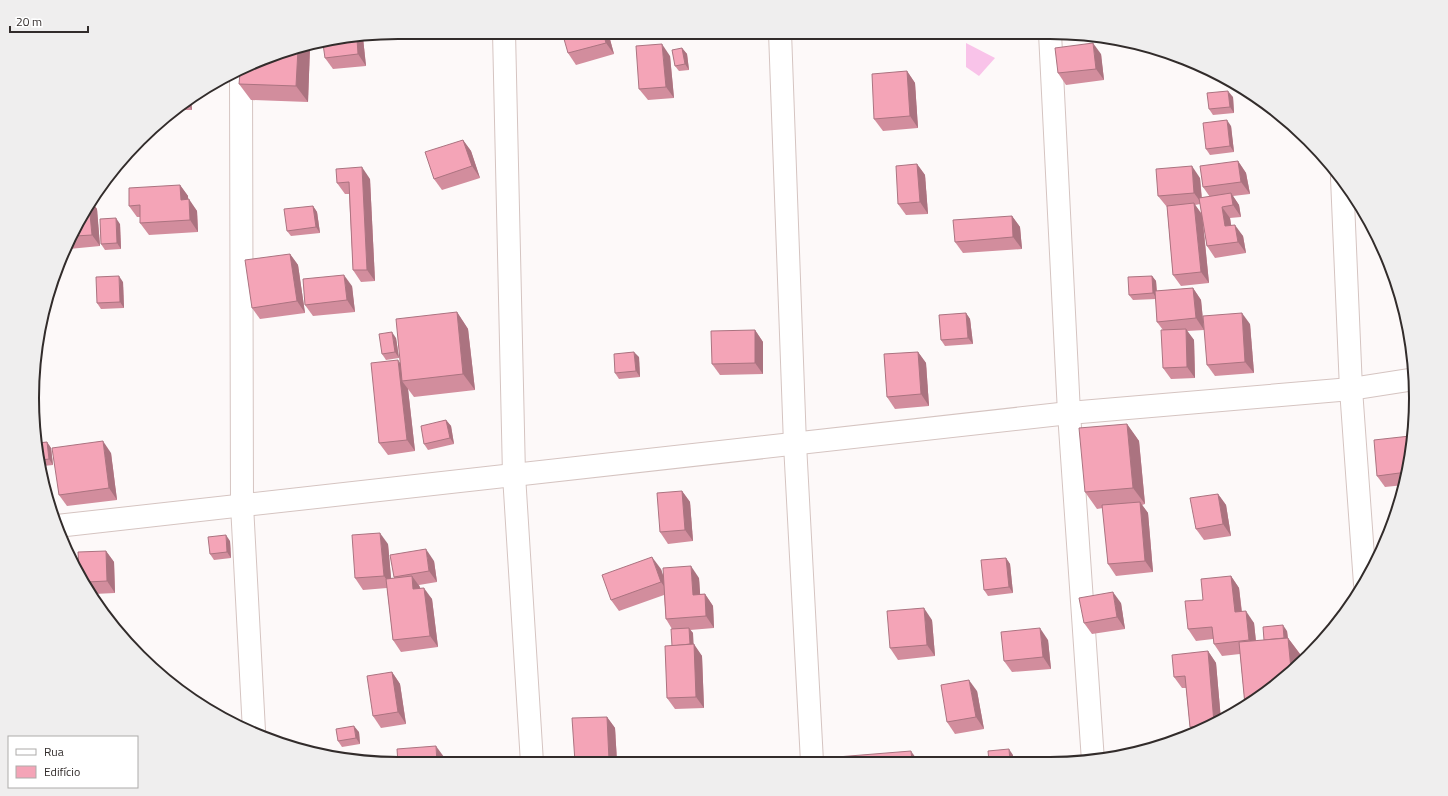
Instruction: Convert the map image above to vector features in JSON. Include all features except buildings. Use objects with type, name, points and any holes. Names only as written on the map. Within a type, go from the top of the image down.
[{"type":"street","points":[[504,39],[514,475],[532,757]]},
{"type":"street","points":[[780,39],[795,444],[812,757]]},
{"type":"street","points":[[1050,39],[1069,413],[1093,754]]},
{"type":"street","points":[[241,75],[242,506],[254,727]]},
{"type":"street","points":[[1343,191],[1351,388],[1364,572]]},
{"type":"street","points":[[63,525],[1069,413],[1351,388],[1408,380]]},
{"type":"shaded area","points":[[966,43],[995,58],[979,76],[966,67]]}]
